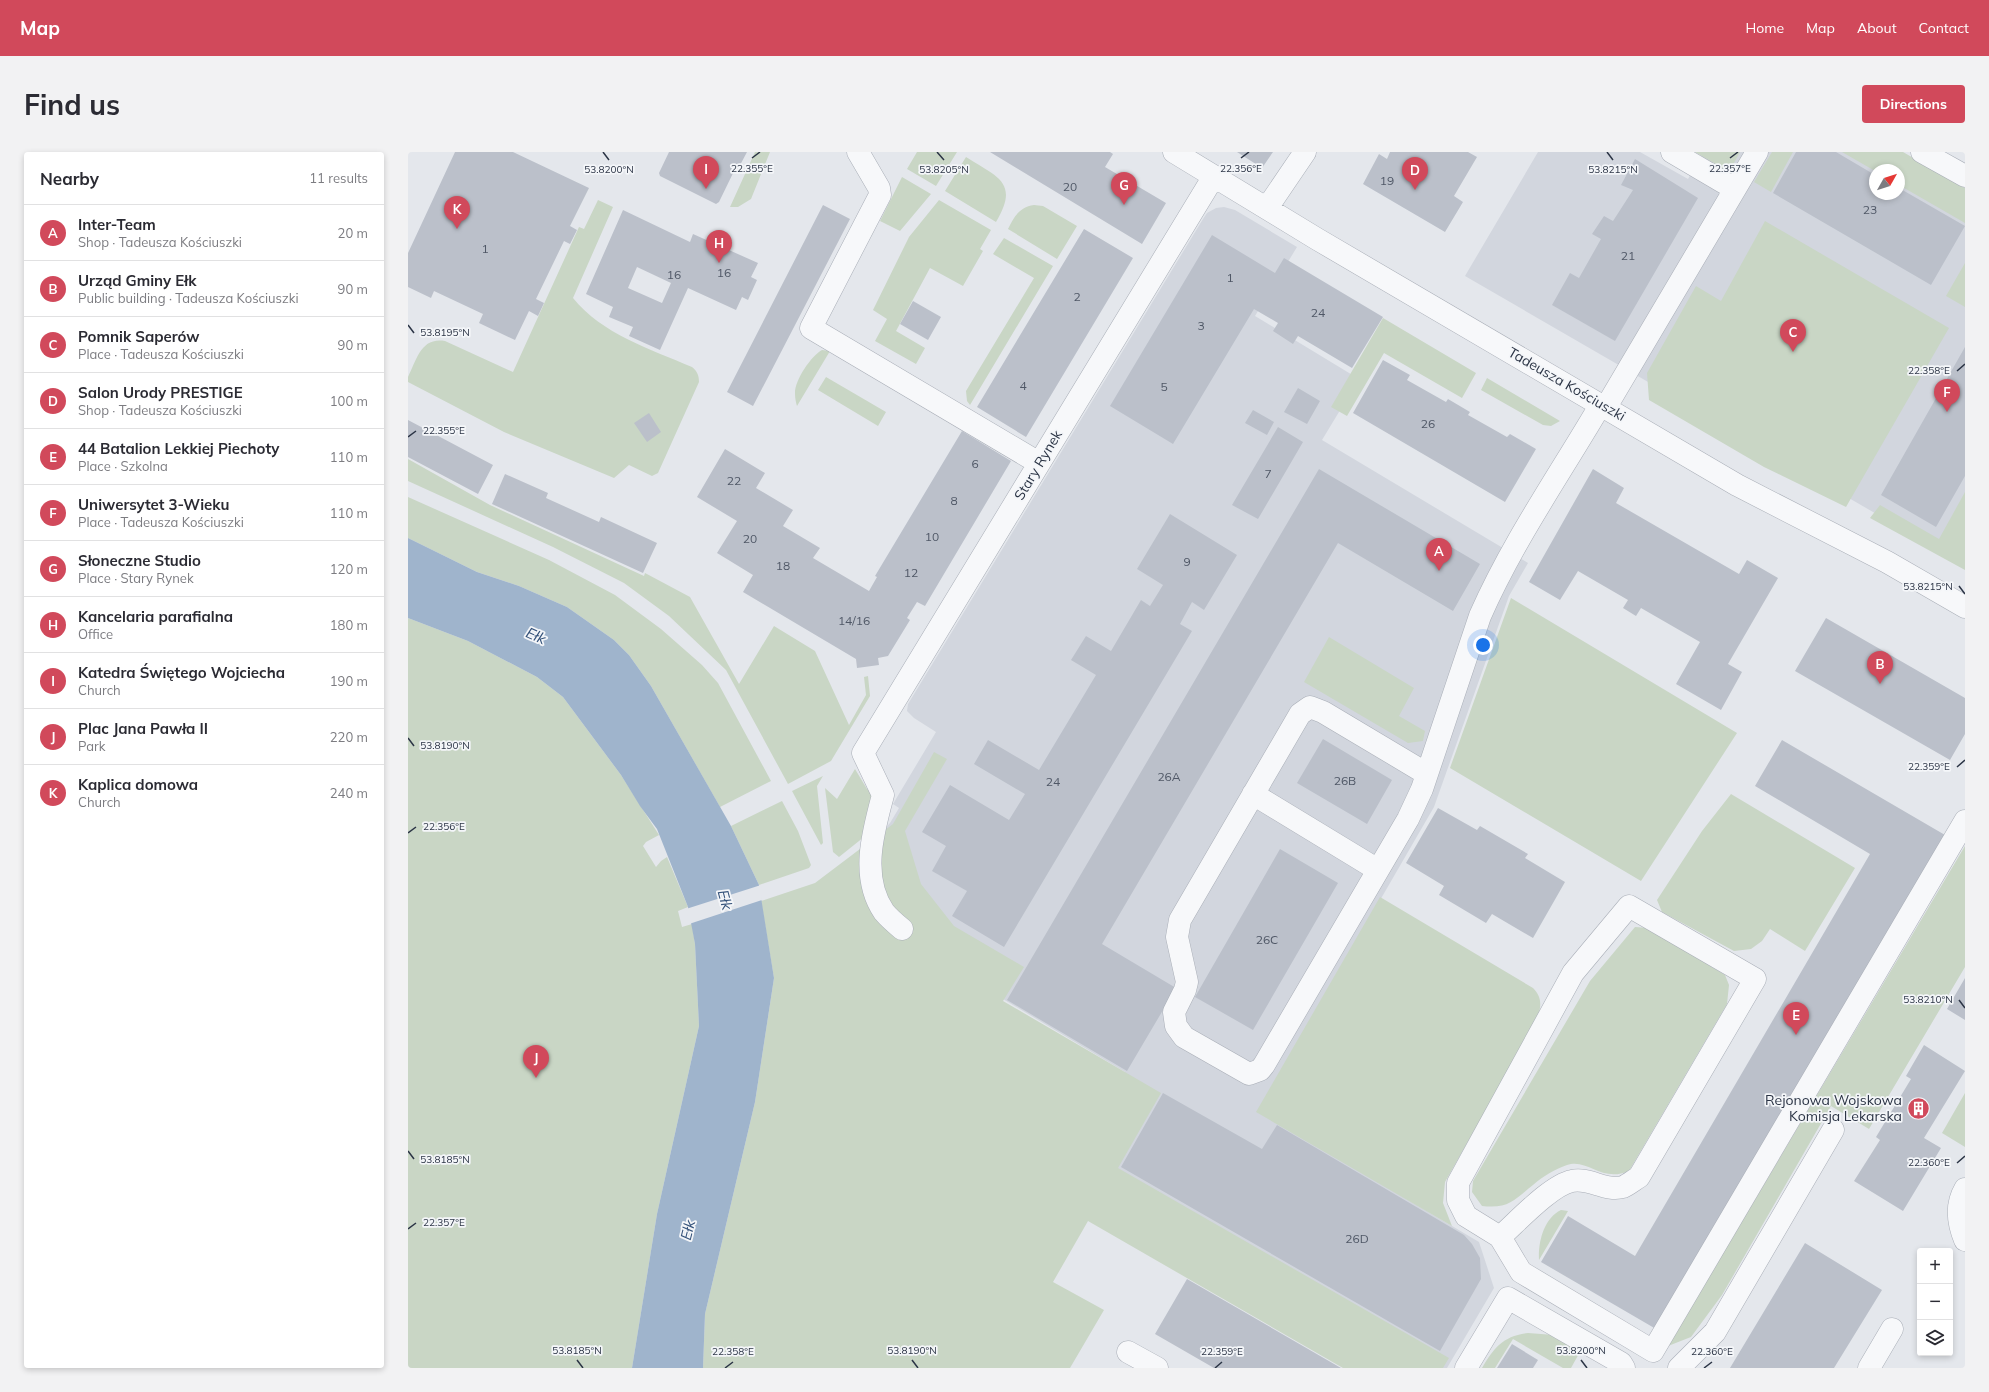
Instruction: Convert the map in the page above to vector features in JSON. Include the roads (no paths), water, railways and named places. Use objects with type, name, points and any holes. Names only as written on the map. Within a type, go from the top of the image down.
[{"type":"street","points":[[858,152],[879,188],[880,195],[811,328],[1039,463]]},
{"type":"street","name":"Tadeusza Kościuszki","points":[[1174,152],[1317,240],[1603,405],[1737,485],[1887,562],[1965,607]]},
{"type":"street","points":[[1267,208],[1305,152]]},
{"type":"street","points":[[1672,152],[1735,189]]},
{"type":"street","points":[[1427,774],[1323,712],[1310,707],[1300,714],[1180,920],[1176,937],[1187,982],[1185,990],[1174,1012],[1176,1026],[1184,1037],[1249,1074],[1260,1070],[1408,819],[1422,789],[1480,616],[1492,588],[1510,555],[1757,152]]},
{"type":"street","points":[[1922,152],[1965,176]]},
{"type":"street","name":"Stary Rynek","points":[[902,930],[884,911],[874,890],[870,870],[872,835],[883,795],[863,753],[1214,176]]},
{"type":"street","points":[[1253,794],[1378,870]]},
{"type":"street","points":[[1500,1237],[1554,1189],[1572,1181],[1592,1182],[1610,1188],[1623,1187],[1638,1177],[1755,979],[1629,906],[1573,973],[1458,1183],[1458,1200],[1466,1216],[1500,1237],[1522,1272],[1653,1351],[1965,821]]},
{"type":"street","points":[[1679,1368],[1715,1332],[1833,1130]]},
{"type":"street","points":[[1965,1189],[1960,1198],[1958,1213],[1960,1228],[1965,1240]]},
{"type":"street","points":[[1466,1368],[1508,1298],[1621,1363],[1624,1368]]},
{"type":"street","points":[[1869,1368],[1892,1329]]},
{"type":"street","points":[[1128,1352],[1157,1368]]},
{"type":"water","name":"Ełk","points":[[408,538],[477,572],[519,586],[567,607],[614,640],[629,655],[651,686],[731,826],[759,885],[774,978],[755,1102],[705,1314],[703,1368],[632,1368],[657,1214],[699,1026],[695,944],[688,907],[657,829],[640,806],[621,775],[563,697],[537,677],[468,641],[408,618]]},
{"type":"place","name":"Katedra Świętego Wojciecha","points":[[706,189]]},
{"type":"place","name":"Salon Urody PRESTIGE","points":[[1415,190]]},
{"type":"place","name":"Słoneczne Studio","points":[[1124,205]]},
{"type":"place","name":"Kaplica domowa","points":[[457,229]]},
{"type":"place","name":"Kancelaria parafialna","points":[[719,263]]},
{"type":"place","name":"Pomnik Saperów","points":[[1793,352]]},
{"type":"place","name":"Uniwersytet 3-Wieku","points":[[1947,412]]},
{"type":"place","name":"Inter-Team","points":[[1439,571]]},
{"type":"place","name":"Urząd Gminy Ełk","points":[[1880,684]]},
{"type":"place","name":"44 Batalion Lekkiej Piechoty","points":[[1796,1035]]},
{"type":"place","name":"Plac Jana Pawła II","points":[[536,1078]]},
{"type":"place","name":"Rejonowa Wojskowa Komisja Lekarska","points":[[1918,1108]]}]
